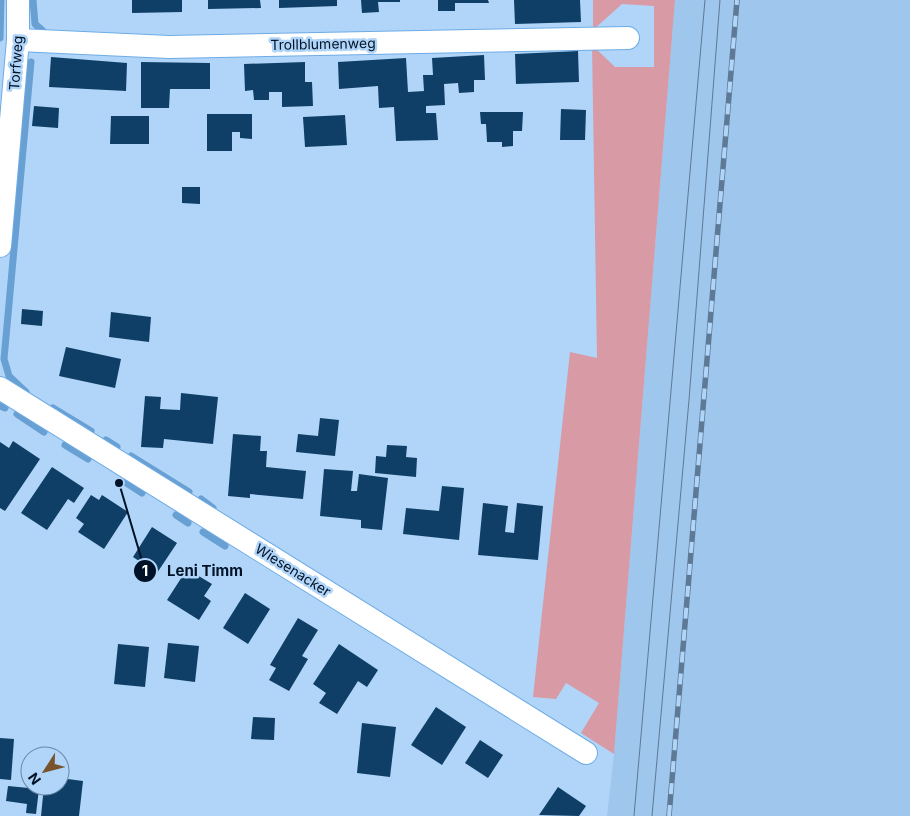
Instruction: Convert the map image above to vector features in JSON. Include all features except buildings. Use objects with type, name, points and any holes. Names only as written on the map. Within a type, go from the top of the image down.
[{"type":"street","name":"Torfweg","points":[[0,246],[18,40],[18,0]]},
{"type":"street","name":"Trollblumenweg","points":[[18,40],[169,46],[628,38]]},
{"type":"street","name":"Wiesenacker","points":[[0,388],[586,753]]},
{"type":"shaded area","points":[[593,0],[675,0],[614,754],[581,733],[599,703],[566,683],[556,699],[533,697],[570,352],[597,358],[592,45],[615,67],[654,67],[654,6],[622,4],[593,30]]},
{"type":"shaded area","points":[[675,0],[910,0],[910,816],[607,816],[614,754]]},
{"type":"waterway","points":[[0,38],[1,0]]},
{"type":"waterway","points":[[33,0],[35,24],[43,31]]},
{"type":"waterway","points":[[26,392],[9,376],[4,359],[31,62]]},
{"type":"waterway","points":[[0,406],[5,408]]},
{"type":"waterway","points":[[53,408],[91,431]]},
{"type":"waterway","points":[[17,414],[44,432]]},
{"type":"waterway","points":[[106,440],[117,447]]},
{"type":"waterway","points":[[65,445],[88,459]]},
{"type":"waterway","points":[[131,456],[189,492]]},
{"type":"waterway","points":[[122,480],[142,493]]},
{"type":"waterway","points":[[201,499],[213,508]]},
{"type":"waterway","points":[[176,515],[188,523]]},
{"type":"waterway","points":[[203,532],[225,546]]},
{"type":"tram line","points":[[634,816],[705,0]]},
{"type":"tram line","points":[[652,816],[689,400],[720,0]]},
{"type":"railway","points":[[669,816],[737,0]]},
{"type":"place","name":"Leni Timm","points":[[119,483]]}]
